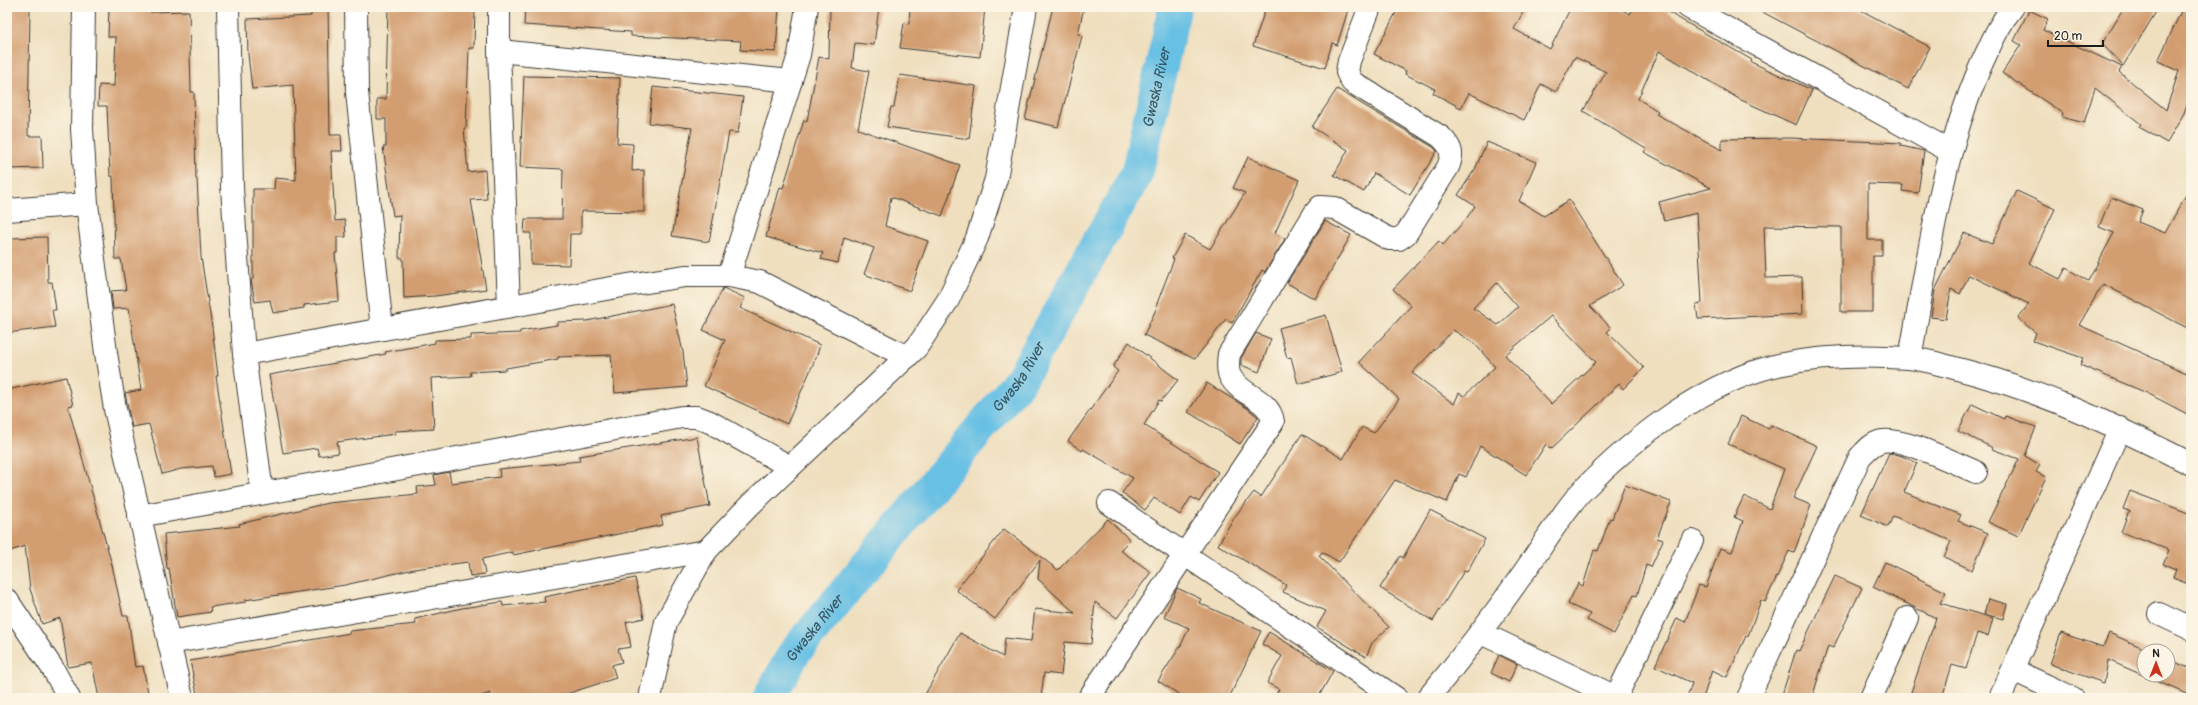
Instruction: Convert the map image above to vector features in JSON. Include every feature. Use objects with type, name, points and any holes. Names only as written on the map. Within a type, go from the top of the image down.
[{"type":"street","points":[[84,7],[82,129],[88,204],[114,409],[182,698]]},
{"type":"street","points":[[228,7],[232,188],[244,354],[262,493]]},
{"type":"street","points":[[356,7],[357,92],[382,329]]},
{"type":"street","points":[[499,7],[499,51],[509,306]]},
{"type":"street","points":[[729,276],[799,55],[807,7]]},
{"type":"street","points":[[644,696],[666,622],[706,552],[750,505],[917,347],[948,300],[978,238],[996,179],[1026,7]]},
{"type":"street","points":[[1089,698],[1273,422],[1272,415],[1267,408],[1230,376],[1229,354],[1315,213],[1320,207],[1335,208],[1389,239],[1399,239],[1406,234],[1453,156],[1450,145],[1441,137],[1352,82],[1347,72],[1349,61],[1370,7]]},
{"type":"street","points":[[1688,7],[1950,151]]},
{"type":"street","points":[[1910,358],[1938,203],[1950,151],[1976,77],[2000,22],[2013,7]]},
{"type":"street","points":[[499,51],[791,81]]},
{"type":"street","points":[[7,210],[88,204]]},
{"type":"street","points":[[244,354],[684,276],[729,276],[760,282],[907,357]]},
{"type":"street","points":[[1428,698],[1481,633],[1579,494],[1614,459],[1691,401],[1730,381],[1781,364],[1830,357],[1910,358],[1990,377],[2055,400],[2120,428],[2191,464]]},
{"type":"street","points":[[139,516],[682,417],[697,417],[710,422],[790,467]]},
{"type":"street","points":[[2000,698],[2120,428]]},
{"type":"street","points":[[1748,698],[1860,457],[1871,446],[1883,441],[1899,441],[1976,472]]},
{"type":"street","points":[[1109,503],[1184,556],[1396,698]]},
{"type":"street","points":[[1481,633],[1617,698],[1692,541]]},
{"type":"street","points":[[169,643],[706,552]]},
{"type":"street","points":[[7,600],[53,669],[69,698]]},
{"type":"street","points":[[2160,614],[2191,629]]},
{"type":"street","points":[[1871,698],[1907,618]]},
{"type":"street","points":[[2013,670],[2072,698]]},
{"type":"building","points":[[7,7],[30,7],[28,136],[42,136],[43,168],[9,169]]},
{"type":"building","points":[[109,7],[150,7],[150,12],[189,11],[191,92],[194,92],[196,179],[201,257],[212,327],[218,376],[216,376],[231,474],[214,477],[212,466],[181,469],[162,474],[149,424],[132,427],[125,393],[141,390],[129,308],[113,309],[111,291],[126,290],[121,259],[115,259],[113,176],[110,176],[107,106],[98,106],[99,85],[114,86],[116,37],[108,37]]},
{"type":"building","points":[[311,7],[328,7],[330,135],[341,135],[342,151],[331,151],[335,221],[345,220],[346,237],[337,237],[337,253],[335,253],[339,301],[304,305],[304,308],[273,313],[270,300],[255,302],[251,280],[253,279],[253,189],[274,189],[275,178],[296,180],[293,85],[252,89],[248,54],[247,19],[311,16]]},
{"type":"building","points":[[388,7],[475,7],[474,48],[469,48],[466,128],[464,128],[468,172],[485,170],[487,199],[471,200],[486,289],[435,296],[404,298],[403,258],[399,258],[400,215],[393,216],[383,147],[386,147],[386,119],[377,119],[377,99],[386,99]]},
{"type":"building","points":[[525,7],[779,7],[776,52],[740,50],[741,41],[631,36],[631,32],[524,25]]},
{"type":"building","points":[[830,7],[879,7],[874,45],[855,43],[852,68],[869,71],[858,129],[960,165],[942,216],[891,197],[885,226],[928,241],[910,291],[864,274],[874,248],[844,237],[838,263],[821,259],[823,253],[766,237],[780,187],[783,188],[804,120],[807,121],[819,57],[829,59]]},
{"type":"building","points":[[910,7],[985,7],[980,57],[900,48],[904,23],[909,24]]},
{"type":"building","points":[[1053,7],[1084,7],[1078,34],[1082,36],[1058,127],[1025,119]]},
{"type":"building","points":[[1266,7],[1349,7],[1337,45],[1332,43],[1325,68],[1253,46]]},
{"type":"building","points":[[1399,7],[1526,7],[1514,29],[1550,49],[1571,7],[1616,7],[1630,14],[1634,7],[1659,7],[1752,60],[1751,62],[1812,90],[1796,125],[1739,99],[1659,51],[1638,99],[1658,111],[1656,114],[1722,150],[1722,139],[1790,138],[1901,143],[1901,146],[1924,151],[1918,193],[1902,191],[1903,185],[1868,184],[1868,240],[1882,240],[1882,256],[1873,256],[1873,312],[1841,312],[1841,227],[1764,226],[1766,278],[1802,277],[1803,314],[1698,319],[1696,304],[1702,303],[1697,213],[1664,221],[1659,202],[1711,188],[1644,152],[1646,149],[1583,111],[1606,72],[1575,57],[1556,92],[1541,84],[1524,120],[1469,93],[1461,108],[1433,93],[1435,89],[1405,74],[1406,71],[1374,54]]},
{"type":"building","points":[[1753,7],[1855,7],[1930,47],[1908,89]]},
{"type":"building","points":[[2124,7],[2159,7],[2123,66],[2102,44]]},
{"type":"building","points":[[2183,7],[2191,7],[2191,92],[2184,113],[2167,143],[2139,127],[2141,124],[2095,88],[2084,123],[2062,117],[2063,113],[2002,73],[2021,45],[2014,41],[2029,10],[2048,19],[2043,30],[2122,67],[2119,72],[2166,110],[2179,71],[2158,61]]},
{"type":"building","points":[[900,75],[976,86],[969,139],[887,127],[891,107],[894,107]]},
{"type":"building","points":[[524,76],[620,78],[617,143],[633,144],[632,171],[644,170],[644,212],[581,211],[581,234],[570,234],[569,265],[531,264],[531,233],[524,233],[525,219],[562,219],[563,169],[520,167]]},
{"type":"building","points":[[653,87],[743,97],[738,133],[729,132],[709,242],[672,236],[692,128],[649,123]]},
{"type":"building","points":[[1337,89],[1433,147],[1437,151],[1410,195],[1374,173],[1364,192],[1334,175],[1348,150],[1312,127]]},
{"type":"building","points":[[1487,142],[1536,162],[1519,201],[1544,216],[1569,200],[1623,285],[1590,306],[1611,328],[1607,332],[1644,368],[1623,389],[1619,384],[1551,449],[1546,444],[1526,475],[1480,446],[1466,477],[1459,474],[1447,502],[1395,480],[1339,562],[1322,552],[1319,556],[1389,627],[1372,643],[1366,657],[1317,627],[1326,611],[1283,592],[1286,585],[1218,545],[1233,519],[1254,492],[1261,497],[1302,434],[1343,459],[1362,427],[1374,433],[1399,399],[1359,362],[1411,306],[1393,289],[1439,241],[1443,245],[1466,219],[1475,206],[1458,195],[1475,169]],"holes":[[[1497,283],[1518,307],[1498,325],[1473,308]],[[1551,316],[1596,362],[1551,404],[1505,355]],[[1453,330],[1474,343],[1495,367],[1464,396],[1459,393],[1454,404],[1412,373]]]},
{"type":"building","points":[[1248,157],[1299,180],[1275,233],[1285,239],[1265,272],[1262,270],[1232,323],[1226,319],[1195,359],[1144,335],[1157,307],[1156,306],[1174,259],[1172,258],[1185,235],[1210,249],[1245,193],[1233,188]]},
{"type":"building","points":[[2191,186],[2191,330],[2103,284],[2079,325],[2191,375],[2191,416],[2147,393],[2080,365],[2083,358],[2033,341],[2036,333],[2018,318],[2029,304],[1969,275],[1960,294],[1951,289],[1946,319],[1931,317],[1935,290],[1964,233],[1992,244],[2017,191],[2055,209],[2029,263],[2060,279],[2066,268],[2088,281],[2114,233],[2099,227],[2111,197],[2143,210],[2138,222],[2165,233]]},
{"type":"building","points":[[1325,221],[1351,235],[1315,299],[1287,283]]},
{"type":"building","points":[[47,237],[48,282],[52,282],[56,310],[52,310],[55,327],[7,333],[7,241],[12,240],[12,238]]},
{"type":"building","points":[[723,288],[745,298],[740,308],[820,345],[787,424],[704,386],[725,340],[703,330]]},
{"type":"building","points":[[672,304],[683,352],[687,387],[615,393],[611,355],[558,357],[558,359],[506,368],[506,370],[470,372],[471,376],[431,378],[434,429],[395,431],[395,434],[337,442],[339,453],[319,456],[317,448],[283,453],[269,375],[386,354],[385,352],[435,343],[435,340],[471,339],[471,335],[520,333],[520,331],[557,325],[557,322],[587,321]]},
{"type":"building","points":[[1326,315],[1342,372],[1298,384],[1291,357],[1287,358],[1279,328]]},
{"type":"building","points":[[1256,333],[1271,339],[1259,372],[1241,365],[1241,358]]},
{"type":"building","points":[[1129,342],[1178,380],[1161,401],[1159,400],[1144,425],[1218,472],[1199,502],[1191,497],[1180,515],[1154,498],[1145,510],[1122,493],[1133,478],[1083,449],[1082,451],[1068,441],[1118,371],[1113,367]]},
{"type":"building","points":[[66,377],[73,405],[68,406],[112,565],[123,616],[128,616],[135,667],[143,666],[149,698],[99,698],[92,663],[68,667],[60,618],[42,624],[30,589],[25,546],[7,552],[7,390]]},
{"type":"building","points":[[1207,383],[1247,408],[1258,417],[1240,444],[1188,412]]},
{"type":"building","points":[[1972,404],[2004,419],[2005,416],[2036,427],[2025,456],[2040,465],[2036,472],[2046,477],[2018,536],[1988,522],[2019,459],[1992,449],[1993,448],[1958,431]]},
{"type":"building","points":[[1741,416],[1769,429],[1771,425],[1817,446],[1793,498],[1811,505],[1794,553],[1789,551],[1765,602],[1761,600],[1748,636],[1746,636],[1727,677],[1712,670],[1703,698],[1687,698],[1692,683],[1655,666],[1677,618],[1685,622],[1699,585],[1706,587],[1720,548],[1732,552],[1743,521],[1734,517],[1744,496],[1770,509],[1784,469],[1728,444]]},
{"type":"building","points":[[697,437],[710,506],[661,516],[663,525],[513,555],[513,552],[482,559],[485,574],[470,576],[468,562],[414,569],[345,585],[245,600],[246,602],[210,607],[211,612],[177,617],[169,568],[167,569],[164,534],[240,526],[239,524],[328,503],[418,494],[417,487],[436,485],[434,475],[449,472],[451,483],[500,477],[499,469],[580,461],[579,456]]},
{"type":"building","points":[[1889,453],[1902,456],[1917,463],[1904,492],[1961,515],[1958,521],[1988,533],[1972,570],[1944,557],[1951,541],[1893,516],[1888,527],[1861,515]]},
{"type":"building","points":[[1625,485],[1671,502],[1657,538],[1663,540],[1651,567],[1646,565],[1637,596],[1634,595],[1614,634],[1587,620],[1590,614],[1568,604],[1578,583],[1583,586],[1594,550],[1598,551],[1610,518],[1612,519]]},
{"type":"building","points":[[2130,491],[2191,514],[2191,585],[2173,578],[2176,569],[2163,564],[2169,550],[2121,532],[2129,511],[2123,509]]},
{"type":"building","points":[[1430,510],[1485,539],[1467,572],[1464,571],[1433,621],[1380,588],[1400,556],[1403,558]]},
{"type":"building","points":[[1108,519],[1130,540],[1120,550],[1151,572],[1117,618],[1095,602],[1091,644],[1065,642],[1061,675],[1044,673],[1041,698],[923,698],[960,633],[1003,657],[1005,638],[1031,641],[1035,609],[1075,613],[1038,579],[1040,560],[995,619],[956,590],[1004,529],[1058,570]]},
{"type":"building","points":[[1885,562],[1946,592],[1940,603],[1993,618],[1988,636],[1977,633],[1966,669],[1952,665],[1942,698],[1909,698],[1936,618],[1873,587]]},
{"type":"building","points":[[1835,576],[1862,588],[1833,648],[1828,646],[1812,698],[1781,698],[1796,650],[1799,651]]},
{"type":"building","points":[[635,578],[644,618],[626,622],[631,647],[618,649],[622,662],[612,665],[616,678],[554,698],[492,698],[490,693],[476,698],[198,698],[190,661],[350,633],[349,631],[416,624],[415,619],[462,608],[502,602],[503,606],[545,602],[544,597]]},
{"type":"building","points":[[1177,588],[1201,599],[1199,603],[1261,631],[1229,698],[1185,698],[1158,681],[1181,645],[1189,628],[1164,617]]},
{"type":"building","points":[[1988,599],[2007,604],[2003,619],[1984,614]]},
{"type":"building","points":[[1269,632],[1333,671],[1318,698],[1274,698],[1279,689],[1267,683],[1282,656],[1262,644]]},
{"type":"building","points":[[2061,633],[2103,647],[2109,633],[2136,645],[2136,672],[2108,660],[2104,683],[2050,664]]},
{"type":"building","points":[[1499,655],[1517,664],[1509,682],[1491,673]]},
{"type":"building","points":[[2176,662],[2191,669],[2191,696],[2161,683],[2176,683]]},
{"type":"waterway","name":"Gwaska River","points":[[769,698],[794,653],[1021,379],[1137,173],[1175,7]]}]
